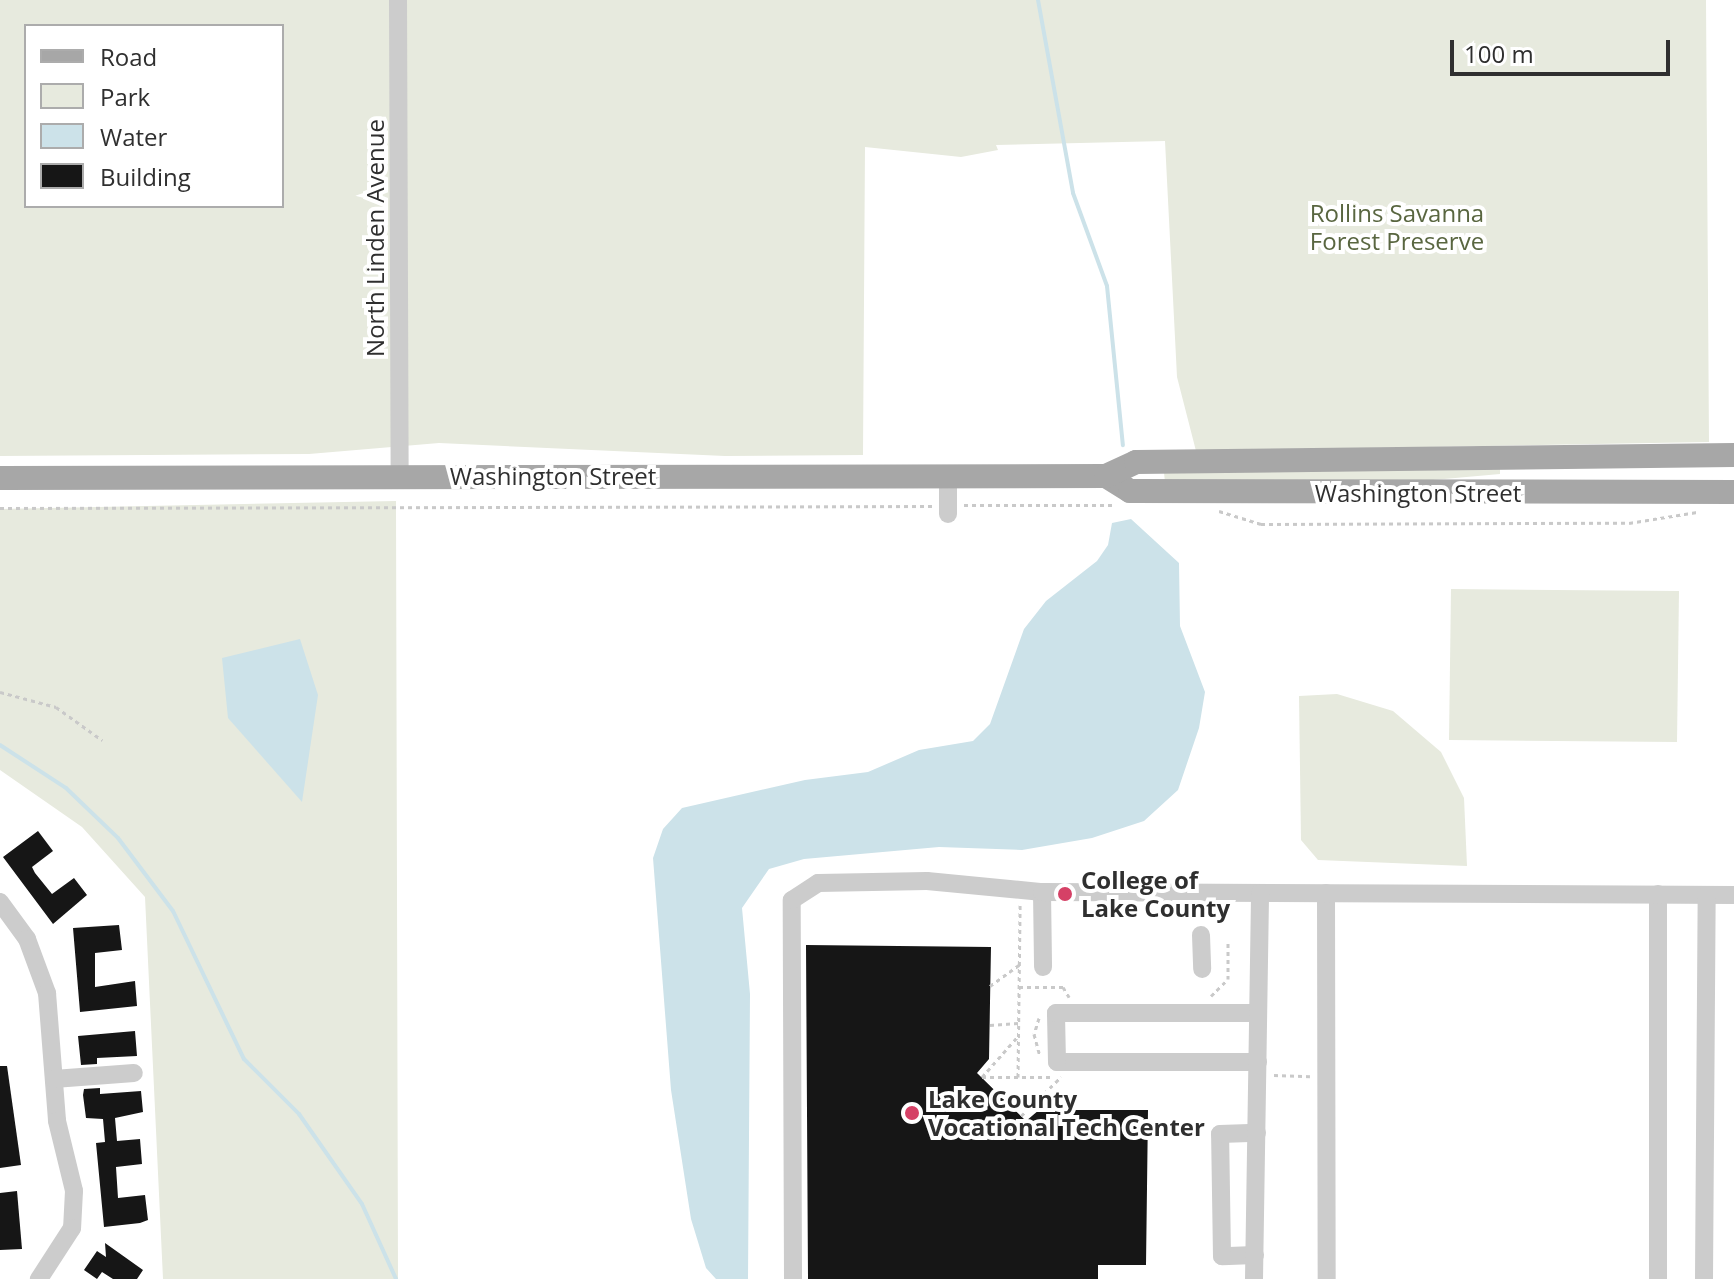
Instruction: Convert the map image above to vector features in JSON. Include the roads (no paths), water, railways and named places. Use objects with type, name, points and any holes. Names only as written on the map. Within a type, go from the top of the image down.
[{"type":"main road","name":"Washington Street","points":[[0,478],[1106,476],[1136,462],[1734,455]]},
{"type":"main road","name":"Washington Street","points":[[1106,476],[1130,491],[1734,492]]},
{"type":"street","name":"North Linden Avenue","points":[[398,0],[400,475]]},
{"type":"street","points":[[948,476],[948,510]]},
{"type":"street","points":[[793,1279],[792,900],[818,883],[927,881],[1042,892],[1734,895]]},
{"type":"street","points":[[1042,892],[1043,967]]},
{"type":"street","points":[[1254,1279],[1260,893]]},
{"type":"street","points":[[1326,893],[1327,1279]]},
{"type":"street","points":[[1658,894],[1658,1279]]},
{"type":"street","points":[[1704,1279],[1707,895]]},
{"type":"street","points":[[0,902],[27,939],[42,973],[74,1209],[63,1249],[39,1279]]},
{"type":"street","points":[[1201,935],[1202,969]]},
{"type":"street","points":[[1258,1013],[1056,1013],[1057,1062],[1258,1062]]},
{"type":"street","points":[[54,1079],[134,1073]]},
{"type":"street","points":[[1255,1255],[1222,1256],[1220,1134],[1257,1133]]},
{"type":"water","points":[[1131,519],[1179,563],[1180,626],[1205,692],[1199,728],[1178,790],[1144,821],[1092,838],[1022,850],[939,847],[804,859],[769,869],[742,908],[750,994],[748,1279],[716,1279],[706,1268],[691,1219],[671,1090],[653,858],[663,829],[682,808],[805,780],[868,772],[919,750],[973,741],[990,724],[1024,629],[1046,601],[1097,561],[1108,545],[1112,523]]},
{"type":"water","points":[[300,639],[318,695],[302,802],[228,718],[222,658]]},
{"type":"waterway","points":[[1038,0],[1073,193],[1107,286],[1123,445]]},
{"type":"waterway","points":[[0,745],[66,788],[118,838],[173,911],[244,1059],[299,1114],[362,1204],[396,1279]]},
{"type":"place","name":"College of Lake County","points":[[1065,894]]},
{"type":"place","name":"Lake County Vocational Tech Center","points":[[912,1113]]},
{"type":"park label","name":"Rollins Savanna Forest Preserve","points":[[1397,227]]}]
